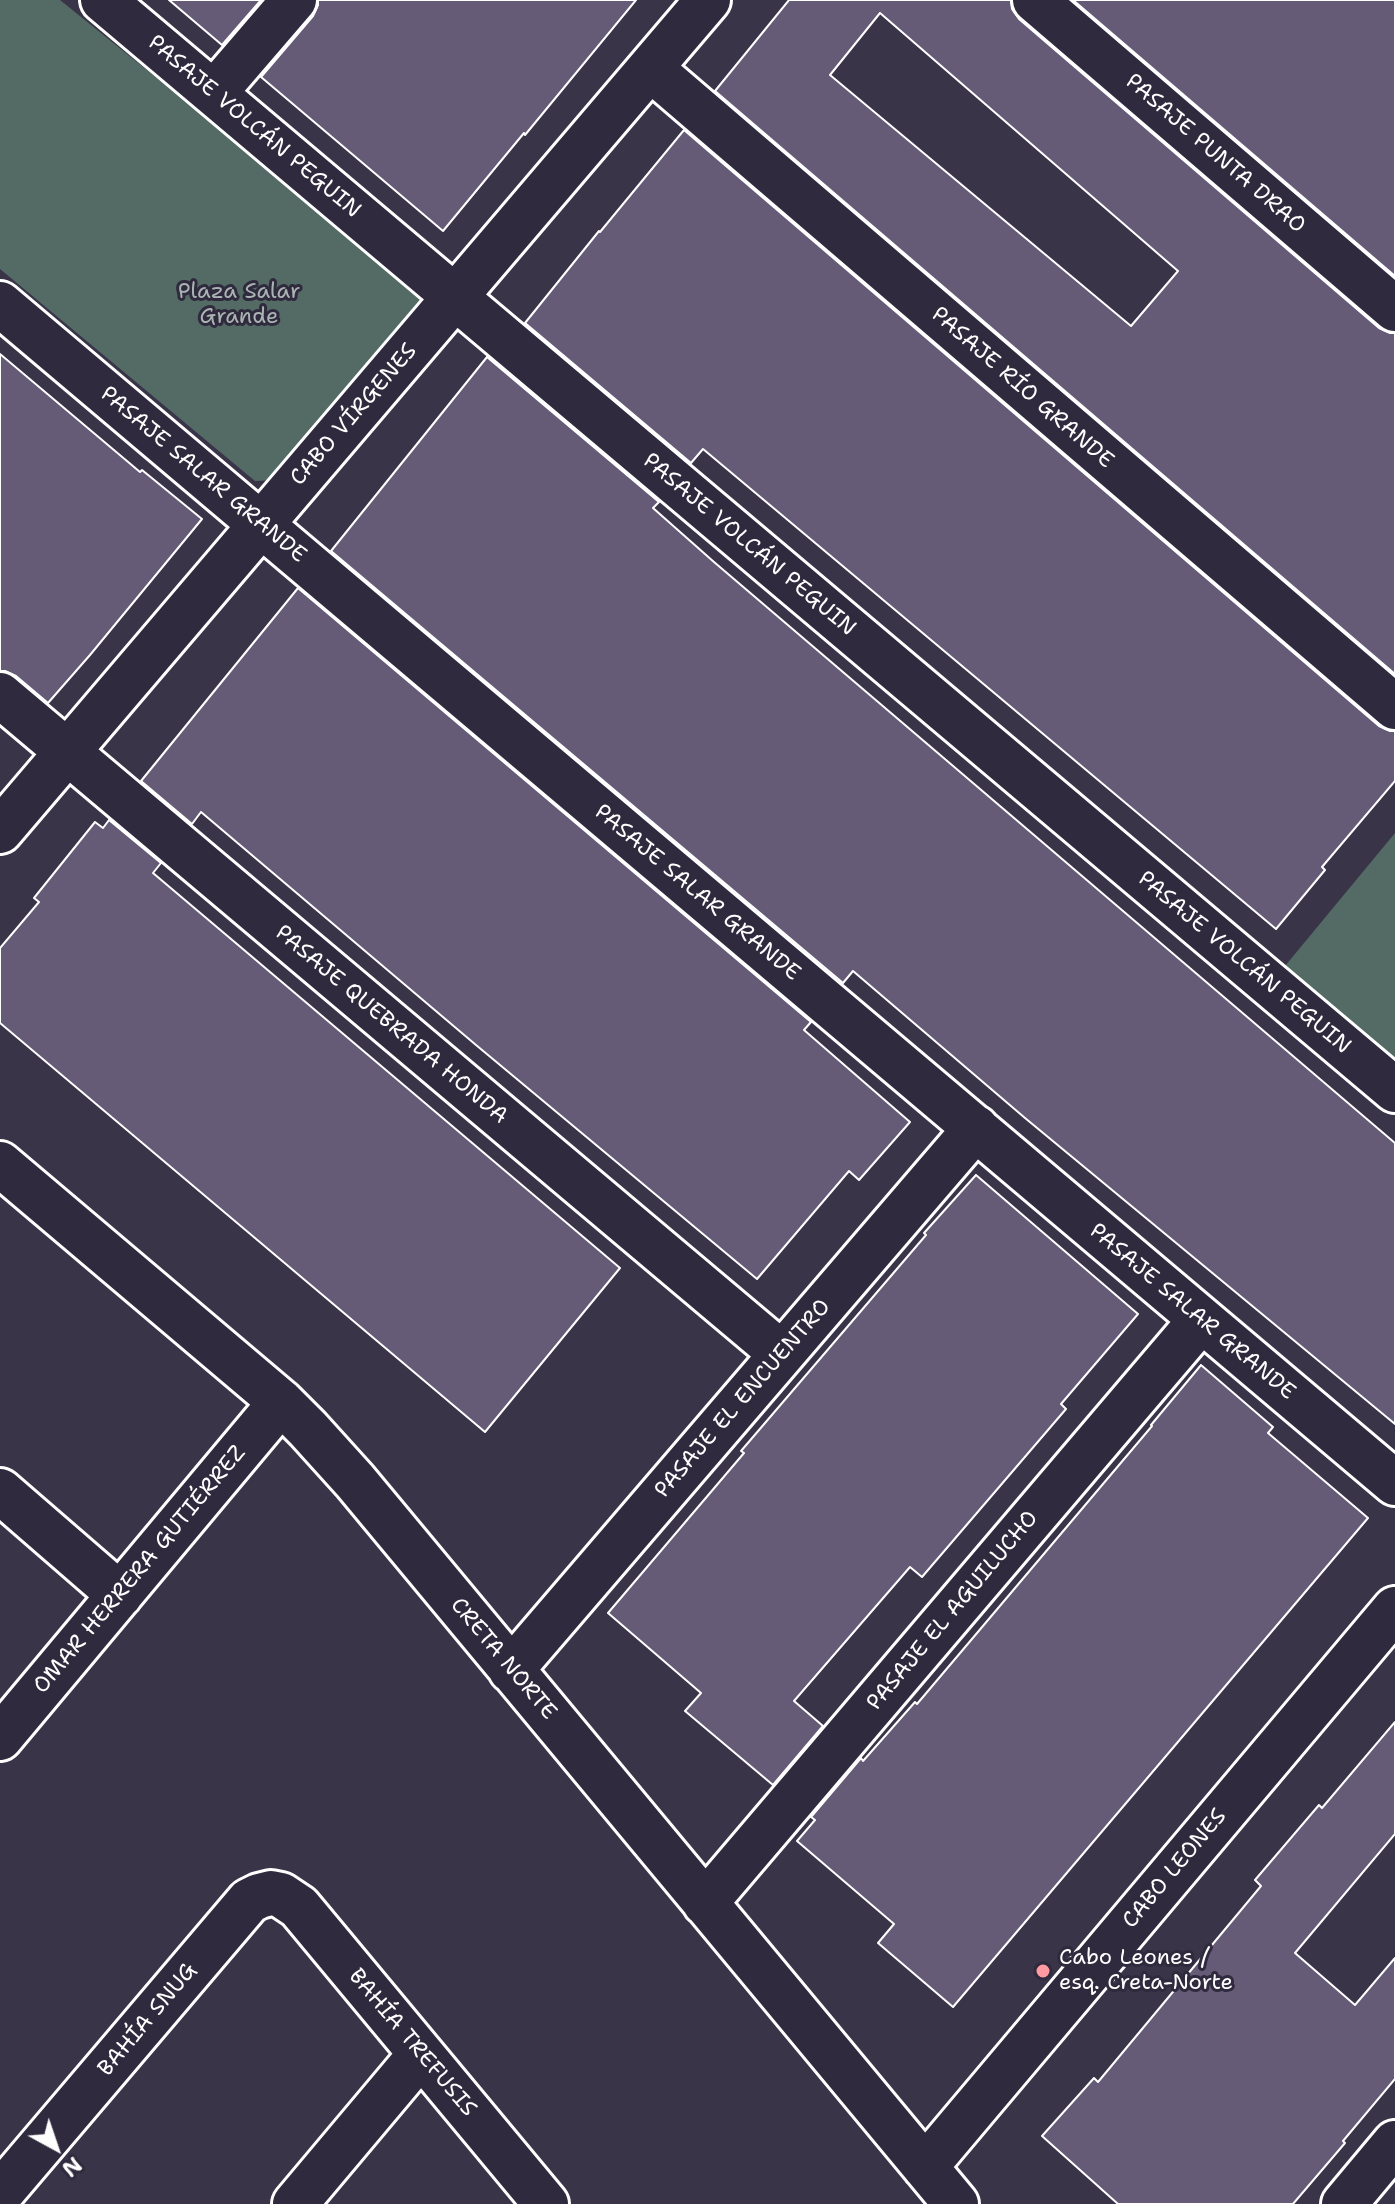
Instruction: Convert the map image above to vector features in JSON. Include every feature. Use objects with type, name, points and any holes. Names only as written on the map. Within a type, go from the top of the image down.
[{"type":"street","name":"PASAJE VOLCÁN PEGUIN","points":[[103,0],[1395,1090]]},
{"type":"street","points":[[214,93],[294,0]]},
{"type":"street","name":"CABO VÍRGENES","points":[[0,831],[708,0]]},
{"type":"street","name":"PASAJE PUNTA DRAO","points":[[1035,0],[1395,309]]},
{"type":"street","name":"PASAJE RÍO GRANDE","points":[[650,68],[1395,707]]},
{"type":"street","name":"PASAJE SALAR GRANDE","points":[[0,304],[1395,1483]]},
{"type":"street","name":"PASAJE QUEBRADA HONDA","points":[[0,695],[782,1354]]},
{"type":"street","name":"PASAJE EL ENCUENTRO","points":[[511,1670],[976,1128]]},
{"type":"street","name":"CRETA NORTE","points":[[0,1164],[281,1402],[308,1429],[355,1481],[956,2204]]},
{"type":"street","name":"PASAJE EL AGUILUCHO","points":[[705,1903],[1201,1320]]},
{"type":"street","name":"OMAR HERRERA GUTIÉRREZ","points":[[0,1738],[281,1402]]},
{"type":"street","points":[[0,1491],[120,1595]]},
{"type":"street","name":"CABO LEONES","points":[[925,2167],[1395,1609]]},
{"type":"street","name":"BAHÍA TREFUSIS","points":[[271,1893],[281,1895],[299,1907],[546,2204]]},
{"type":"street","name":"BAHÍA SNUG","points":[[0,2194],[249,1901],[271,1893]]},
{"type":"street","points":[[295,2204],[421,2054]]},
{"type":"street","points":[[1344,2204],[1395,2143]]},
{"type":"green space","name":"Plaza Salar Grande","points":[[0,0],[60,0],[415,286],[424,311],[282,480],[255,481],[0,269]]},
{"type":"green space","points":[[1395,833],[1395,1060],[1285,966]]},
{"type":"building","points":[[169,0],[261,0],[222,45]]},
{"type":"building","points":[[318,0],[636,0],[443,231],[261,77],[313,16]]},
{"type":"building","points":[[789,0],[1011,0],[1012,9],[1019,19],[1379,328],[1395,333],[1395,674],[715,91]],"holes":[[[880,13],[1178,271],[1131,326],[830,75]]]},
{"type":"building","points":[[1073,0],[1395,0],[1395,276]]},
{"type":"building","points":[[684,130],[1379,726],[1395,731],[1395,781],[1322,867],[1325,870],[1276,929],[703,449],[691,463],[525,323]]},
{"type":"building","points":[[0,354],[140,472],[142,470],[202,519],[48,703],[16,676],[0,671]]},
{"type":"building","points":[[487,357],[659,502],[653,508],[714,562],[1395,1143],[1395,1424],[1025,1118],[853,971],[843,983],[331,551]]},
{"type":"building","points":[[298,588],[811,1022],[804,1030],[910,1122],[859,1180],[849,1171],[757,1279],[201,812],[192,824],[141,781]]},
{"type":"building","points":[[109,820],[161,863],[153,873],[620,1268],[485,1432],[0,1023],[0,948],[39,902],[34,898],[95,822],[103,828]]},
{"type":"building","points":[[976,1175],[1138,1314],[1061,1404],[1066,1409],[922,1577],[910,1567],[794,1701],[823,1726],[773,1785],[685,1711],[701,1693],[608,1613],[744,1453],[741,1451],[926,1235],[924,1233]]},
{"type":"building","points":[[1201,1365],[1273,1427],[1268,1433],[1368,1518],[953,2007],[878,1943],[894,1924],[797,1841],[815,1820],[811,1817],[861,1758],[863,1761],[915,1702],[917,1704]]},
{"type":"building","points":[[1395,1722],[1395,1834],[1295,1953],[1355,2005],[1395,1958],[1395,2079],[1293,2204],[1118,2204],[1042,2136],[1094,2078],[1098,2082],[1261,1886],[1255,1880]]},
{"type":"place","name":"Cabo Leones / esq. Creta-Norte","points":[[1043,1971]]}]
